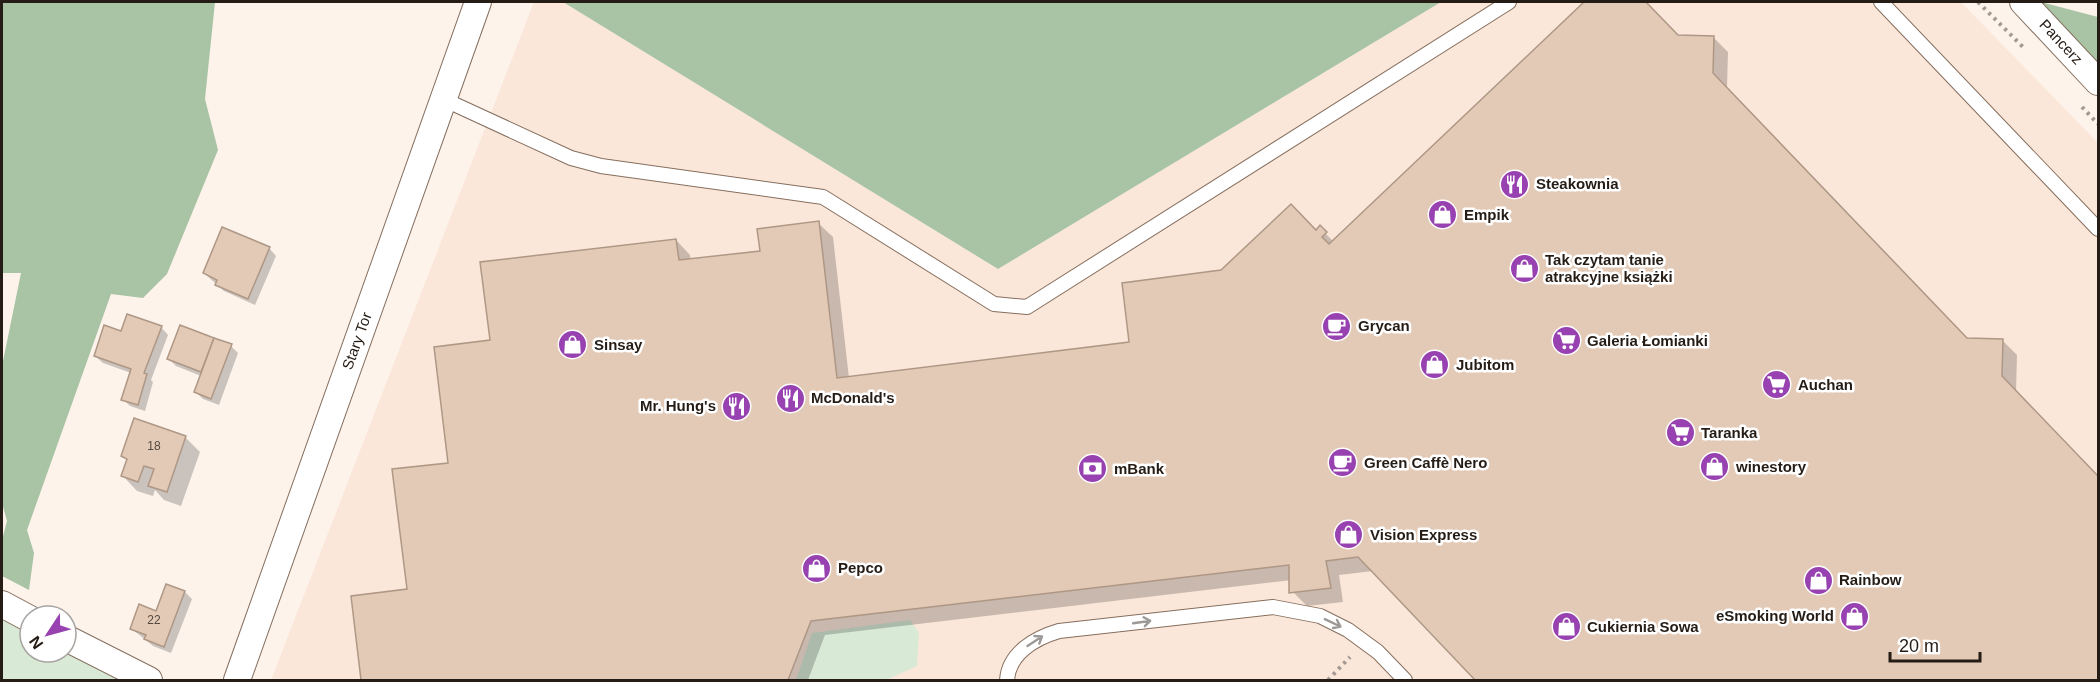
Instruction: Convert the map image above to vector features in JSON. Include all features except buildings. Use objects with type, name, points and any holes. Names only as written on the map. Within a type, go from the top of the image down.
[{"type":"street","name":"Stary Tor","points":[[237,681],[478,2]]},
{"type":"street","name":"Pancerz","points":[[2023,2],[2098,82]]},
{"type":"street","points":[[2,604],[18,613]]},
{"type":"street","points":[[78,644],[149,681]]},
{"type":"lane","points":[[443,99],[571,158],[601,166],[823,197],[994,304],[1027,307],[1509,2]]},
{"type":"lane","points":[[1881,2],[2098,229]]},
{"type":"lane","points":[[1007,681],[1008,671],[1017,656],[1042,635],[1059,631],[1273,607],[1320,616],[1348,630],[1378,652],[1405,681]]},
{"type":"path","points":[[1328,681],[1349,661],[1354,649]]},
{"type":"shaded area","name":"Galeria Łomianki","points":[[534,2],[563,2],[998,269],[1441,2],[1961,2],[2098,143],[2098,680],[271,680]]},
{"type":"green space","points":[[2,2],[215,2],[205,99],[218,150],[167,274],[143,298],[111,294],[27,530],[34,553],[29,590],[2,576],[2,540],[7,521],[2,503],[2,366],[21,273],[2,273]]},
{"type":"green space","points":[[563,2],[1441,2],[998,269]]},
{"type":"green space","points":[[2041,2],[2098,17],[2098,63]]},
{"type":"green space","points":[[2,616],[18,624],[18,664],[78,664],[78,658],[123,680],[2,680]]},
{"type":"green space","points":[[910,620],[919,633],[917,666],[886,680],[796,680],[812,633]]},
{"type":"place","name":"Steakownia","points":[[1515,184]]},
{"type":"place","name":"Empik","points":[[1443,215]]},
{"type":"place","name":"Tak czytam tanie atrakcyjne książki","points":[[1524,269]]},
{"type":"place","name":"Grycan","points":[[1337,326]]},
{"type":"place","name":"Galeria Łomianki","points":[[1566,341]]},
{"type":"place","name":"Sinsay","points":[[573,345]]},
{"type":"place","name":"Jubitom","points":[[1435,365]]},
{"type":"place","name":"Auchan","points":[[1777,385]]},
{"type":"place","name":"McDonald's","points":[[790,398]]},
{"type":"place","name":"Mr. Hung's","points":[[737,406]]},
{"type":"place","name":"Taranka","points":[[1680,433]]},
{"type":"place","name":"Green Caffè Nero","points":[[1343,463]]},
{"type":"place","name":"winestory","points":[[1715,467]]},
{"type":"place","name":"mBank","points":[[1093,469]]},
{"type":"place","name":"Vision Express","points":[[1349,535]]},
{"type":"place","name":"Pepco","points":[[817,568]]},
{"type":"place","name":"Rainbow","points":[[1818,580]]},
{"type":"place","name":"eSmoking World","points":[[1855,616]]},
{"type":"place","name":"Cukiernia Sowa","points":[[1566,627]]}]
